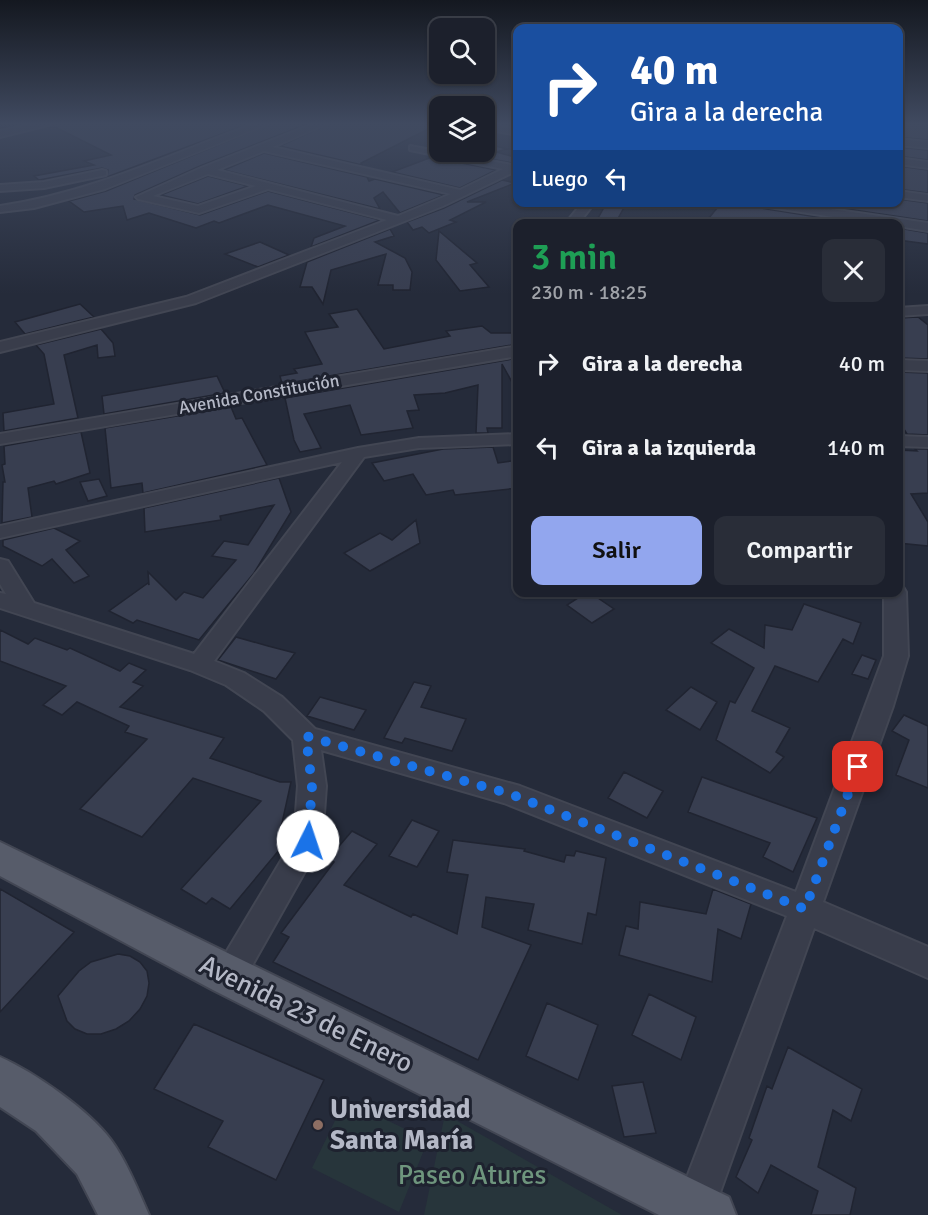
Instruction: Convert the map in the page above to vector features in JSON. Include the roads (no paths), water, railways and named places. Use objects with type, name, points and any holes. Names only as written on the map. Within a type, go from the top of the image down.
[{"type":"main road","name":"Avenida 23 de Enero","points":[[0,858],[228,976],[703,1211]]},
{"type":"main road","points":[[0,1080],[52,1115],[93,1157],[124,1215]]},
{"type":"street","points":[[0,188],[44,185],[62,181]]},
{"type":"street","points":[[0,209],[59,200],[118,181]]},
{"type":"street","points":[[180,181],[142,197],[199,210],[267,186]]},
{"type":"street","points":[[246,181],[396,219]]},
{"type":"street","points":[[408,181],[461,193]]},
{"type":"street","points":[[0,347],[191,300],[438,204],[488,181]]},
{"type":"street","points":[[903,195],[928,198]]},
{"type":"street","points":[[415,199],[438,204]]},
{"type":"street","points":[[576,219],[586,207]]},
{"type":"street","points":[[810,207],[881,219]]},
{"type":"street","points":[[903,223],[928,227]]},
{"type":"street","points":[[903,312],[928,310]]},
{"type":"street","name":"Avenida Constitución","points":[[0,439],[513,352]]},
{"type":"street","points":[[903,365],[928,366]]},
{"type":"street","points":[[0,532],[358,453],[419,443],[513,439]]},
{"type":"street","points":[[903,441],[928,442]]},
{"type":"street","points":[[199,664],[358,453]]},
{"type":"street","points":[[0,566],[26,609]]},
{"type":"street","points":[[703,1211],[805,909],[896,656],[898,627],[895,597]]},
{"type":"street","points":[[0,600],[199,664],[235,679],[273,704],[306,736],[510,794],[805,909],[928,963]]},
{"type":"street","points":[[228,976],[308,841],[312,786],[306,736]]},
{"type":"place","name":"Universidad Santa María","points":[[318,1125]]},
{"type":"park label","name":"Paseo Atures","points":[[472,1175]]}]
